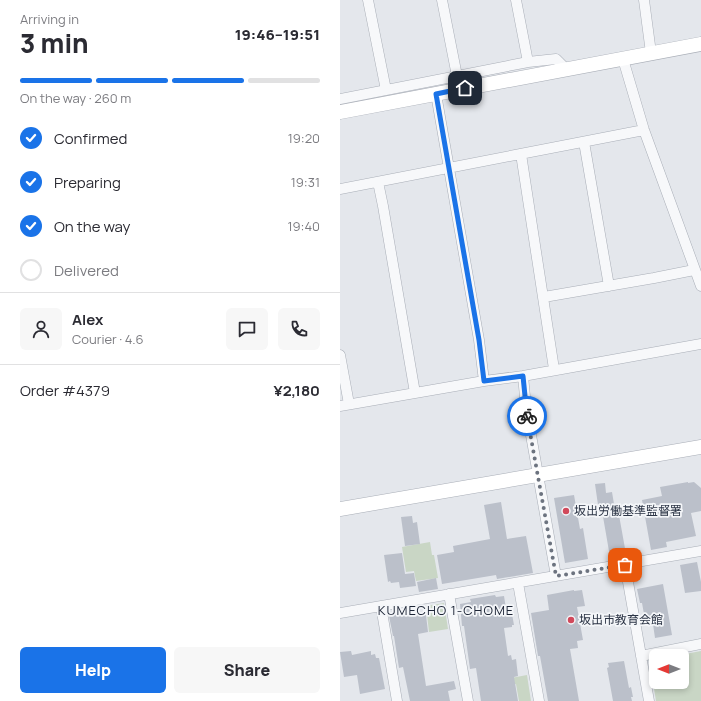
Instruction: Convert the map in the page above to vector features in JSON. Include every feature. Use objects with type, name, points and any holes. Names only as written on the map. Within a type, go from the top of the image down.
[{"type":"street","points":[[368,0],[386,90]]},
{"type":"street","points":[[442,0],[456,76]]},
{"type":"street","points":[[516,0],[528,62]]},
{"type":"street","points":[[644,0],[651,53]]},
{"type":"street","points":[[340,112],[701,44]]},
{"type":"street","points":[[623,58],[644,130],[701,286]]},
{"type":"street","points":[[340,99],[528,62],[556,59],[566,69]]},
{"type":"street","points":[[436,94],[479,340],[484,381]]},
{"type":"street","points":[[340,189],[644,130]]},
{"type":"street","points":[[584,142],[609,286]]},
{"type":"street","points":[[521,154],[554,369]]},
{"type":"street","points":[[378,182],[415,393]]},
{"type":"street","points":[[544,297],[694,270]]},
{"type":"street","points":[[340,355],[344,405],[484,381],[523,376],[554,369],[701,344]]},
{"type":"street","points":[[523,376],[526,407],[537,474],[556,576]]},
{"type":"street","points":[[340,509],[701,447]]},
{"type":"street","points":[[340,613],[701,551]]},
{"type":"street","points":[[625,565],[649,701]]},
{"type":"street","points":[[518,583],[539,701]]},
{"type":"street","points":[[449,594],[468,701]]},
{"type":"street","points":[[381,606],[397,701]]},
{"type":"street","points":[[641,656],[701,644]]},
{"type":"green space","points":[[430,542],[438,578],[416,581],[414,571],[406,572],[402,547]]},
{"type":"green space","points":[[444,603],[448,629],[429,632],[426,606]]},
{"type":"green space","points":[[701,651],[701,701],[656,701],[654,689],[689,689],[689,653]]},
{"type":"green space","points":[[527,675],[531,701],[519,701],[516,684],[512,685],[511,678]]},
{"type":"building","points":[[694,482],[701,488],[701,511],[691,513],[696,536],[666,542],[667,547],[651,550],[642,500],[662,496],[660,487]]},
{"type":"building","points":[[605,483],[606,493],[612,492],[614,504],[617,504],[626,554],[610,557],[601,505],[598,505],[595,484]]},
{"type":"building","points":[[574,495],[580,529],[583,528],[588,559],[565,563],[554,498]]},
{"type":"building","points":[[501,502],[507,539],[526,536],[533,573],[497,579],[496,575],[442,584],[437,555],[454,552],[453,546],[490,539],[484,505]]},
{"type":"building","points":[[412,516],[413,523],[417,522],[420,544],[405,546],[401,517]]},
{"type":"building","points":[[402,553],[405,574],[414,573],[416,586],[400,588],[399,582],[388,582],[384,555]]},
{"type":"building","points":[[697,562],[701,582],[701,591],[685,593],[680,565]]},
{"type":"building","points":[[436,578],[438,589],[419,592],[417,582]]},
{"type":"building","points":[[663,584],[672,635],[655,638],[653,624],[646,625],[642,603],[640,603],[637,589]]},
{"type":"building","points":[[582,590],[585,606],[577,607],[583,640],[577,641],[578,648],[570,649],[579,701],[548,701],[540,656],[538,656],[531,613],[549,610],[547,595]]},
{"type":"building","points":[[495,595],[496,597],[504,596],[507,615],[512,614],[514,625],[512,625],[512,627],[504,628],[508,656],[511,655],[512,660],[516,659],[518,676],[514,677],[518,701],[481,701],[476,668],[470,669],[464,626],[462,626],[460,604],[471,602],[470,599]]},
{"type":"building","points":[[417,610],[418,616],[426,615],[428,632],[418,634],[426,686],[454,681],[456,689],[448,691],[450,701],[410,701],[403,667],[399,668],[389,616]]},
{"type":"building","points":[[351,651],[352,655],[371,651],[371,655],[375,654],[376,658],[379,658],[385,689],[360,694],[357,675],[344,677],[340,652]]},
{"type":"building","points":[[624,661],[629,688],[631,687],[633,697],[631,697],[632,701],[613,701],[607,668],[609,667],[608,663]]},
{"type":"way so far","points":[[527,416],[556,576],[625,565]]},
{"type":"place","name":"坂出労働基準監督署","points":[[566,511]]},
{"type":"place","name":"坂出市教育会館","points":[[571,620]]},
{"type":"district","name":"KUMECHO 1-CHOME","points":[[446,610]]},
{"type":"route","points":[[465,88],[436,94],[479,340],[484,381],[523,376],[527,416]]}]
